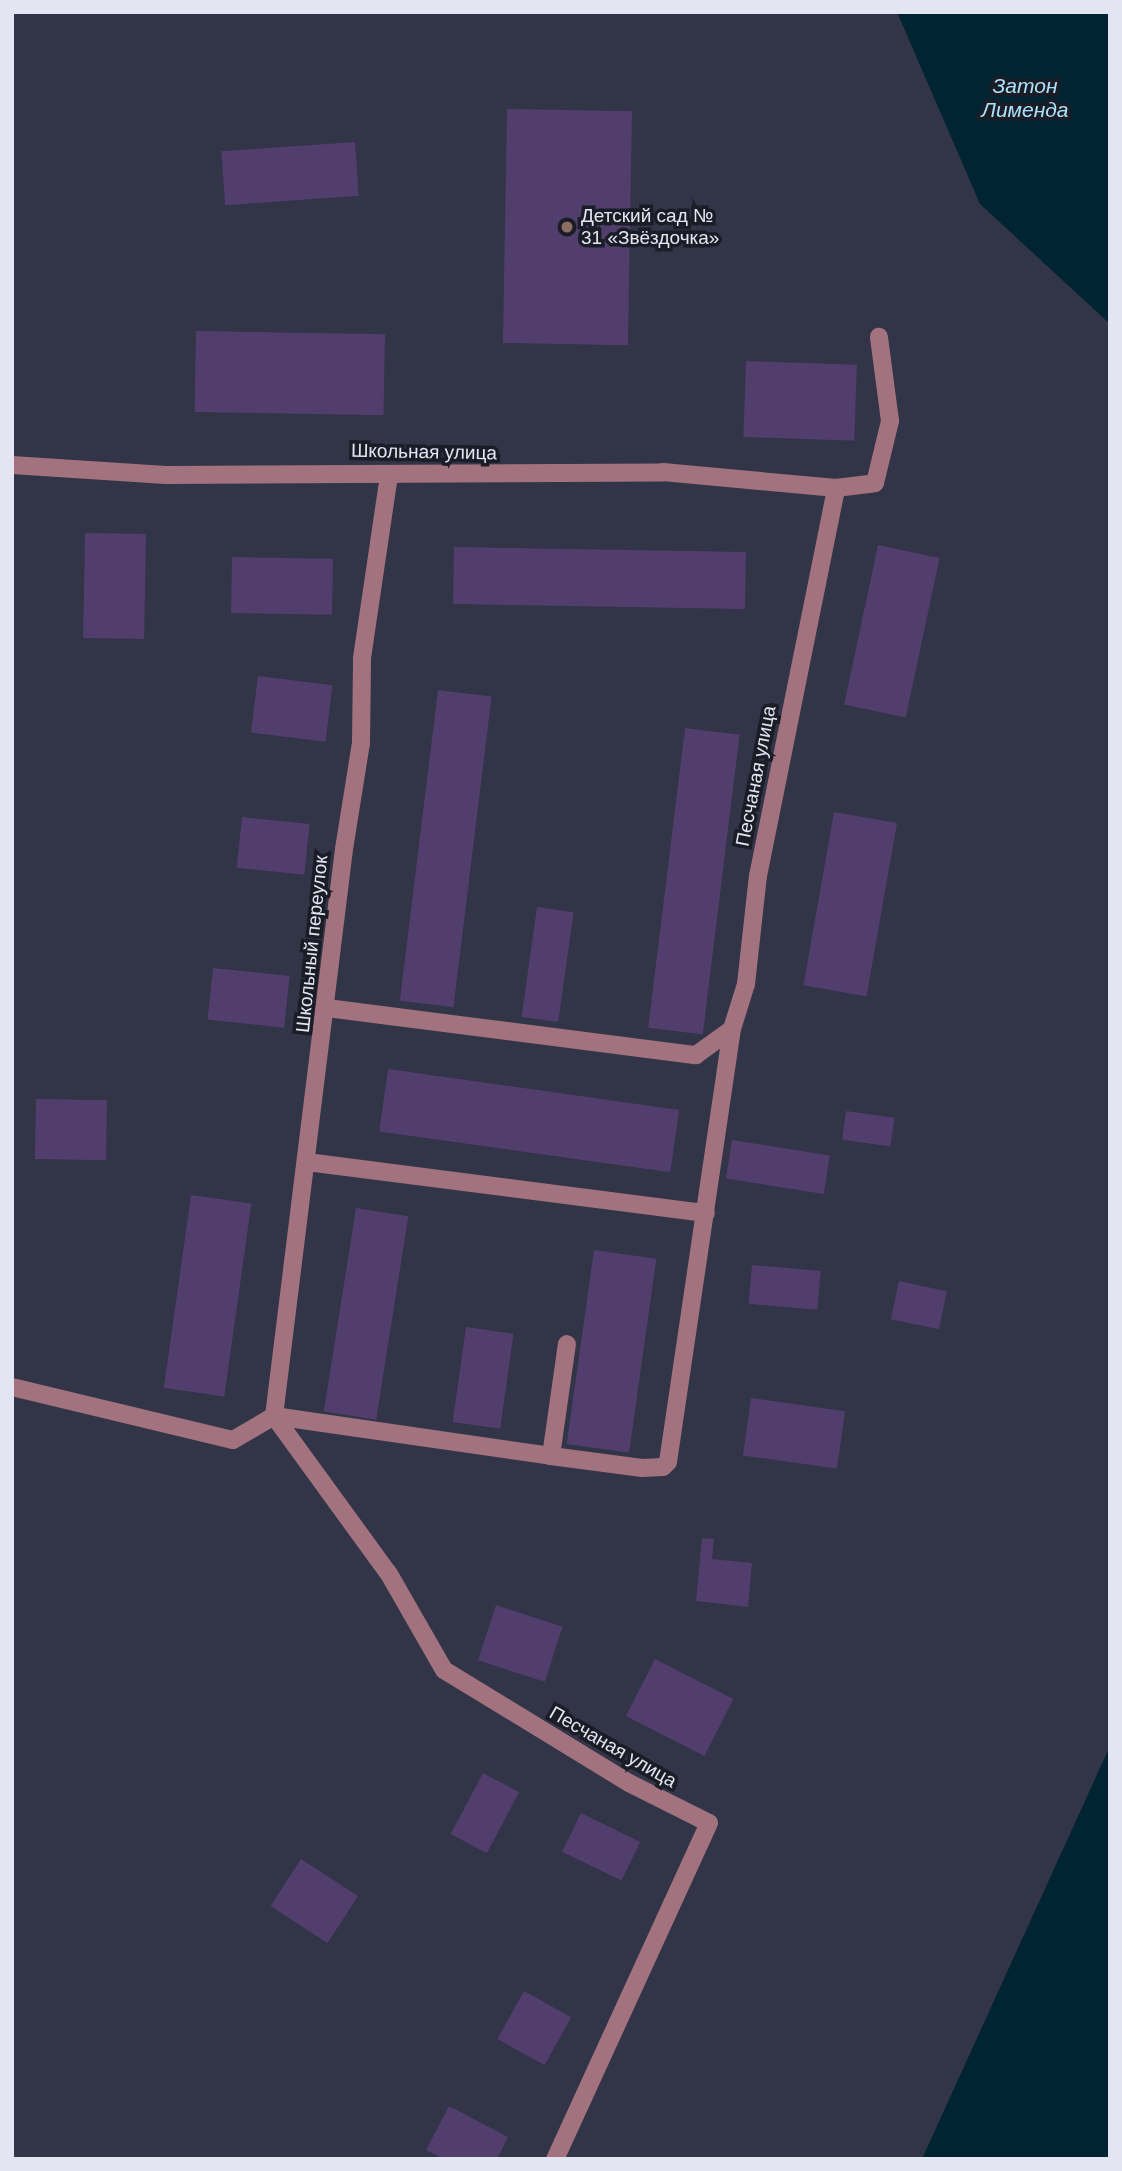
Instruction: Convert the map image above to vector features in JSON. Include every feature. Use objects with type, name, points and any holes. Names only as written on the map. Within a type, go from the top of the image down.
[{"type":"street","name":"Школьная улица","points":[[12,465],[166,475],[340,471],[390,476],[663,472],[836,488],[874,483],[890,421],[879,337]]},
{"type":"street","name":"Школьный переулок","points":[[274,1416],[327,1008],[344,849],[361,743],[362,658],[390,476]]},
{"type":"street","name":"Песчаная улица","points":[[551,1456],[642,1468],[663,1467],[668,1462],[733,1029],[746,984],[758,876],[836,488]]},
{"type":"street","points":[[327,1008],[696,1055],[733,1029]]},
{"type":"street","points":[[307,1162],[706,1213]]},
{"type":"street","points":[[12,1387],[233,1440],[274,1416],[551,1456],[567,1344]]},
{"type":"street","name":"Песчаная улица","points":[[274,1416],[389,1574],[444,1670],[629,1783],[709,1823],[555,2159]]},
{"type":"water","name":"Затон Лименда","points":[[897,12],[1110,12],[1110,324],[980,204]]},
{"type":"water","points":[[1110,1746],[1110,2159],[922,2159]]},
{"type":"building","name":"Детский сад № 31 «Звёздочка»","points":[[507,109],[632,111],[628,345],[503,343]]},
{"type":"building","points":[[355,142],[359,196],[225,205],[221,151]]},
{"type":"building","points":[[196,331],[385,334],[384,415],[195,412]]},
{"type":"building","points":[[746,361],[857,365],[854,441],[743,437]]},
{"type":"building","points":[[85,533],[146,534],[144,639],[83,638]]},
{"type":"building","points":[[878,545],[940,558],[906,718],[844,704]]},
{"type":"building","points":[[454,547],[746,552],[745,609],[453,604]]},
{"type":"building","points":[[232,557],[333,559],[332,615],[231,613]]},
{"type":"building","points":[[258,676],[332,685],[325,742],[251,733]]},
{"type":"building","points":[[438,690],[492,697],[453,1007],[400,1001]]},
{"type":"building","points":[[685,728],[740,735],[703,1034],[648,1028]]},
{"type":"building","points":[[834,812],[897,823],[866,996],[803,985]]},
{"type":"building","points":[[242,817],[310,824],[304,875],[237,868]]},
{"type":"building","points":[[537,907],[574,912],[558,1022],[522,1017]]},
{"type":"building","points":[[213,968],[290,976],[284,1028],[208,1020]]},
{"type":"building","points":[[388,1069],[679,1110],[670,1172],[379,1131]]},
{"type":"building","points":[[36,1099],[107,1100],[106,1160],[35,1159]]},
{"type":"building","points":[[846,1111],[895,1118],[890,1147],[842,1140]]},
{"type":"building","points":[[732,1140],[830,1155],[824,1194],[726,1179]]},
{"type":"building","points":[[191,1195],[251,1203],[224,1397],[164,1388]]},
{"type":"building","points":[[356,1208],[408,1216],[376,1420],[324,1411]]},
{"type":"building","points":[[594,1250],[656,1259],[629,1453],[567,1444]]},
{"type":"building","points":[[752,1265],[821,1271],[817,1310],[749,1304]]},
{"type":"building","points":[[899,1281],[947,1291],[939,1329],[891,1319]]},
{"type":"building","points":[[466,1327],[514,1334],[500,1429],[453,1422]]},
{"type":"building","points":[[751,1398],[845,1411],[837,1469],[743,1455]]},
{"type":"building","points":[[702,1538],[714,1539],[712,1559],[752,1563],[748,1607],[696,1601]]},
{"type":"building","points":[[496,1605],[563,1627],[545,1682],[478,1660]]},
{"type":"building","points":[[655,1659],[733,1699],[704,1756],[626,1716]]},
{"type":"building","points":[[483,1773],[519,1792],[487,1853],[451,1834]]},
{"type":"building","points":[[581,1813],[640,1842],[621,1881],[562,1852]]},
{"type":"building","points":[[301,1859],[358,1896],[328,1943],[271,1906]]},
{"type":"building","points":[[524,1991],[571,2017],[545,2065],[497,2039]]},
{"type":"building","points":[[449,2106],[508,2137],[497,2159],[444,2159],[426,2150]]},
{"type":"place","name":"Детский сад № 31 «Звёздочка»","points":[[567,227]]}]
